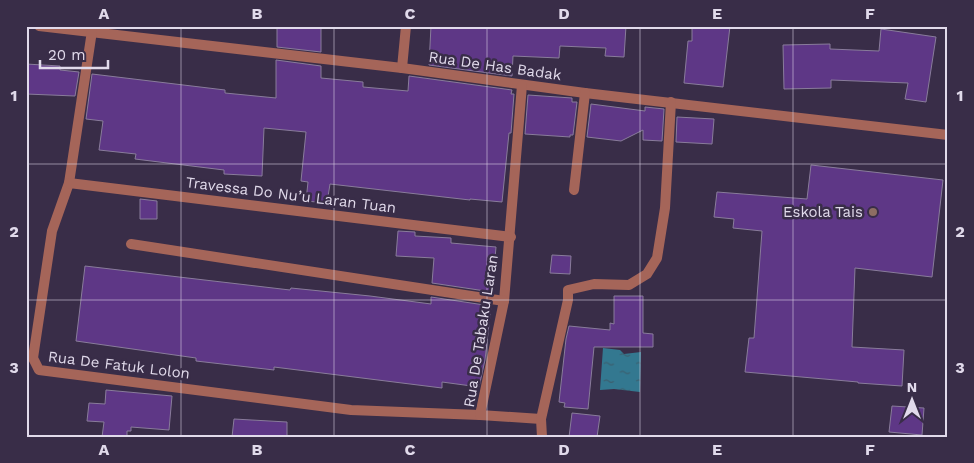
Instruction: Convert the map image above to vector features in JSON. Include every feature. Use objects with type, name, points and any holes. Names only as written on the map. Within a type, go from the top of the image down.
[{"type":"street","name":"Rua De Has Badak","points":[[39,26],[402,68],[585,94],[671,102],[948,135]]},
{"type":"street","points":[[402,68],[406,26]]},
{"type":"street","name":"Rua De Fatuk Lolon","points":[[92,31],[69,183],[52,231],[33,358],[39,370],[351,410],[480,415]]},
{"type":"street","name":"Rua De Tabaku Laran","points":[[522,85],[504,301],[480,415],[541,419]]},
{"type":"street","points":[[574,190],[585,94]]},
{"type":"street","points":[[542,437],[541,419],[568,300],[568,290],[594,284],[629,284],[647,274],[657,258],[664,208],[671,102]]},
{"type":"street","name":"Travessa Do Nu’u Laran Tuan","points":[[69,183],[510,236]]},
{"type":"street","points":[[131,244],[504,301]]},
{"type":"water","points":[[603,348],[620,350],[624,354],[641,352],[640,392],[614,389],[600,390]]},
{"type":"building","points":[[277,26],[321,26],[321,52],[277,47]]},
{"type":"building","points":[[431,26],[626,26],[624,57],[605,56],[606,48],[560,46],[559,58],[513,56],[512,76],[429,65]]},
{"type":"building","points":[[692,26],[730,26],[723,87],[684,83],[688,41],[692,41]]},
{"type":"building","points":[[881,29],[936,37],[926,102],[905,99],[908,83],[831,80],[831,88],[784,89],[783,45],[830,44],[830,49],[879,51]]},
{"type":"building","points":[[276,60],[321,66],[321,78],[363,82],[363,87],[408,91],[409,76],[512,90],[511,94],[514,94],[511,133],[509,133],[502,202],[330,184],[327,203],[306,201],[308,182],[301,181],[306,132],[264,128],[262,176],[224,174],[224,170],[135,159],[136,154],[99,150],[103,121],[86,119],[92,74],[225,90],[225,93],[276,98]]},
{"type":"building","points":[[26,64],[60,66],[60,70],[79,72],[75,96],[26,94]]},
{"type":"building","points":[[528,95],[572,98],[572,102],[577,102],[573,135],[570,135],[570,137],[525,134]]},
{"type":"building","points":[[591,104],[645,111],[645,107],[664,109],[662,141],[643,140],[643,130],[621,141],[587,137]]},
{"type":"building","points":[[677,117],[714,119],[712,144],[676,142]]},
{"type":"building","points":[[811,165],[943,180],[932,277],[855,268],[852,347],[904,350],[902,386],[745,372],[749,338],[754,338],[762,231],[733,228],[734,219],[714,217],[717,192],[807,199]]},
{"type":"building","points":[[140,199],[157,201],[157,219],[140,219]]},
{"type":"building","points":[[398,231],[415,232],[415,236],[451,238],[451,243],[496,247],[492,292],[432,283],[434,258],[396,256]]},
{"type":"building","points":[[552,255],[571,256],[570,274],[550,273]]},
{"type":"building","points":[[85,266],[431,304],[431,297],[491,306],[485,360],[479,387],[442,382],[442,388],[274,367],[274,370],[196,361],[196,358],[76,341]]},
{"type":"building","points":[[614,296],[643,296],[643,333],[653,334],[653,347],[594,347],[588,409],[564,407],[565,403],[559,402],[569,326],[610,330],[610,323],[614,324]]},
{"type":"building","points":[[106,390],[172,396],[169,430],[131,427],[131,431],[127,431],[127,437],[102,437],[104,422],[87,421],[89,403],[105,404]]},
{"type":"building","points":[[892,406],[924,408],[922,435],[889,432]]},
{"type":"building","points":[[572,413],[600,416],[597,437],[569,437]]},
{"type":"building","points":[[234,419],[287,422],[287,437],[232,437]]},
{"type":"place","name":"Eskola Tais","points":[[873,212]]}]
